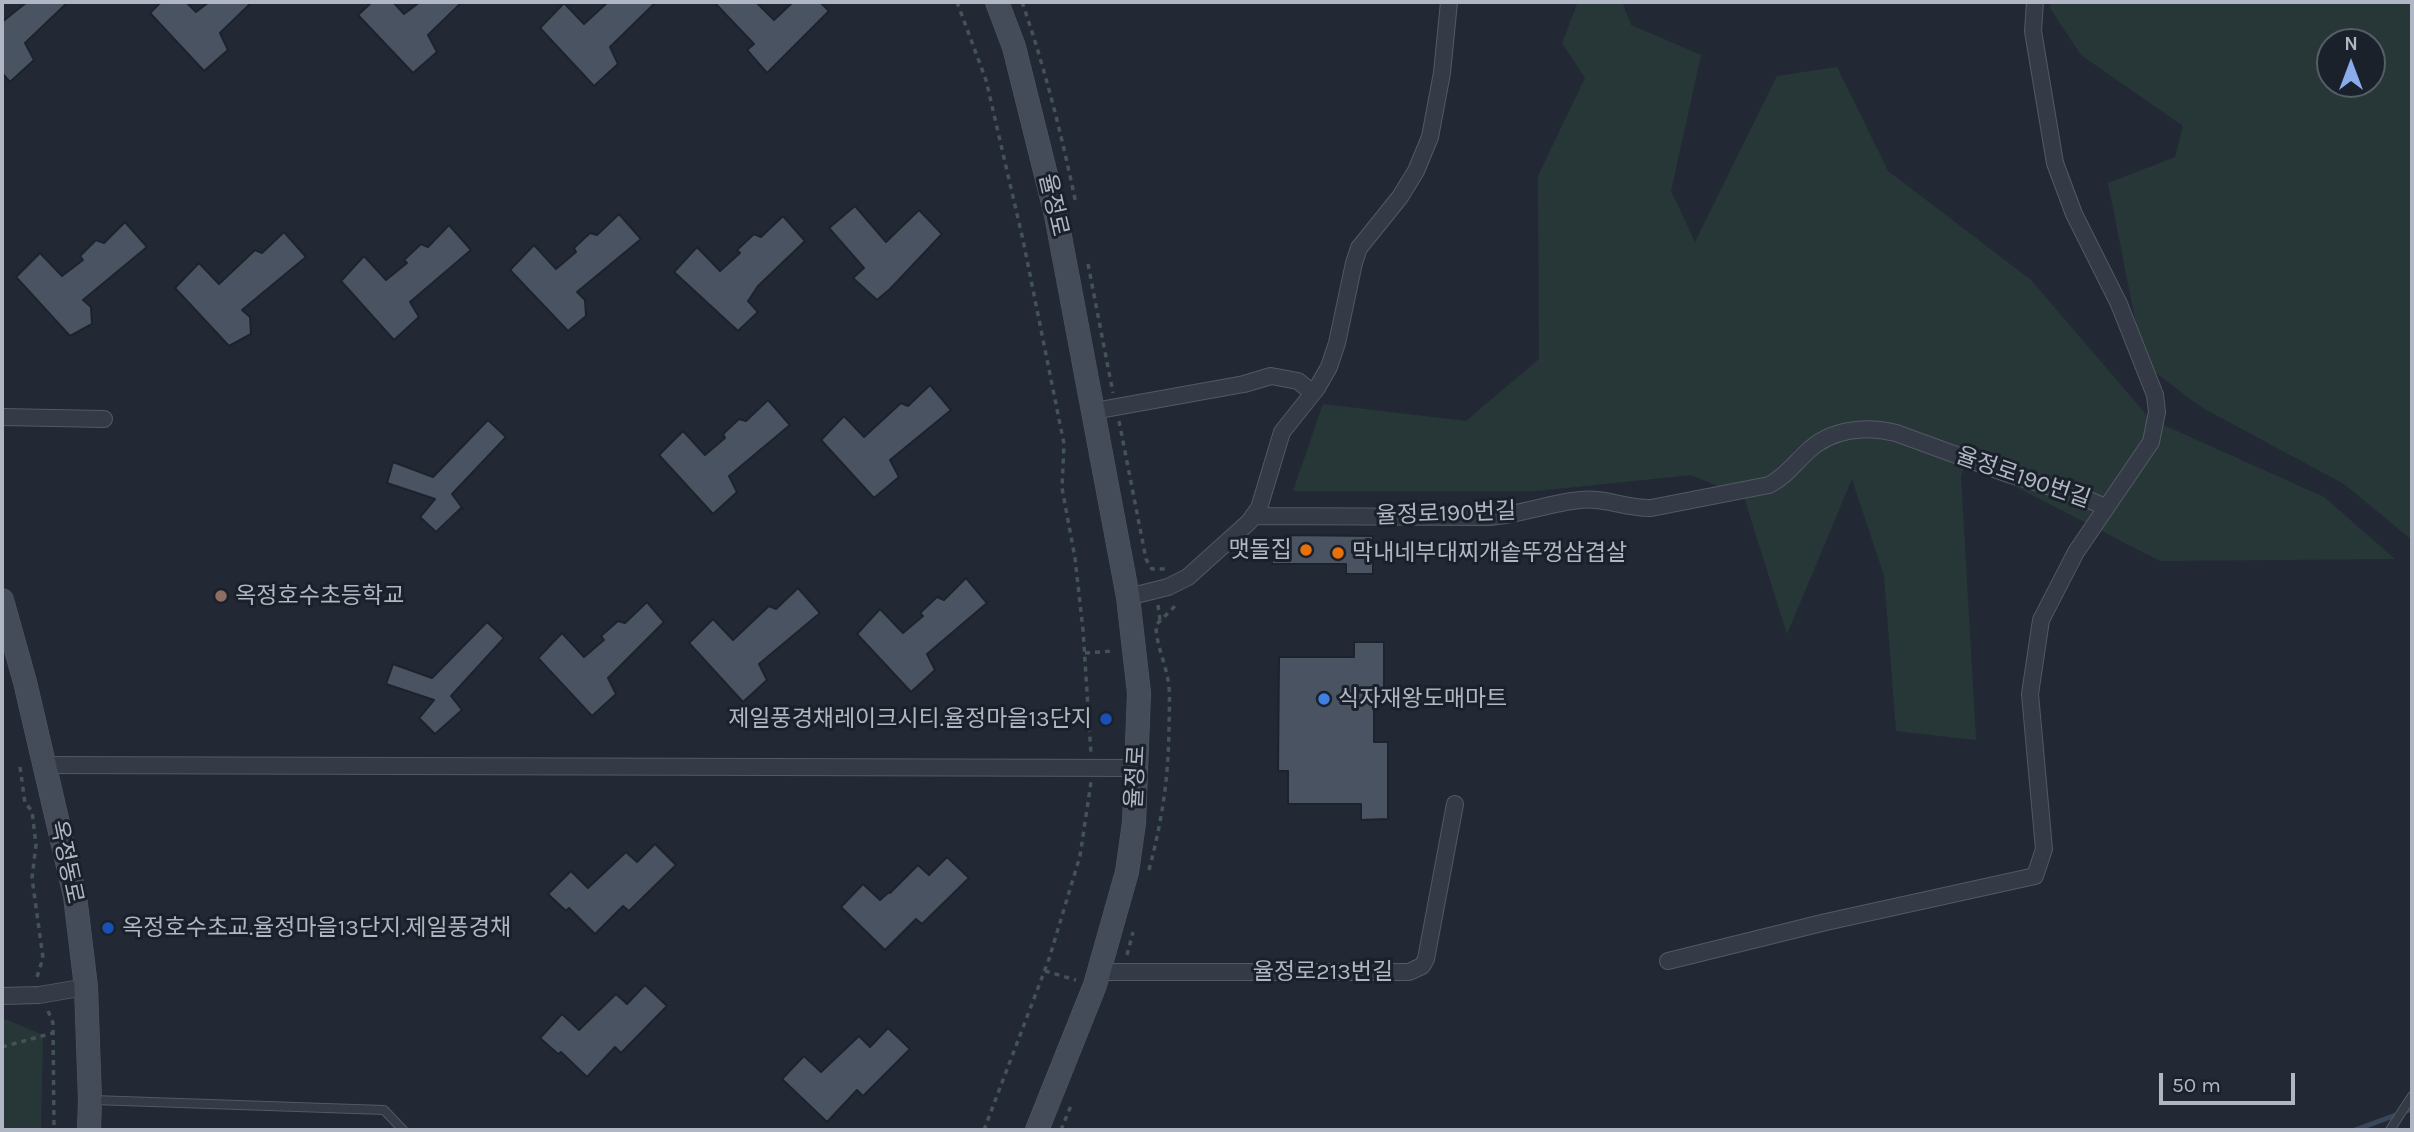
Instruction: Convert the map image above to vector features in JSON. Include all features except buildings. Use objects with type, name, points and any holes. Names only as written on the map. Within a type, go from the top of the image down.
[{"type":"main road","name":"율정로","points":[[997,2],[1014,47],[1047,177],[1128,597],[1139,694],[1133,829],[1127,872],[1099,972],[1037,1130]]},
{"type":"main road","name":"옥정동로","points":[[2,600],[75,896],[86,987],[89,1130]]},
{"type":"street","points":[[1128,597],[1168,587],[1188,578],[1253,516],[1264,495],[1282,432],[1329,367],[1337,344],[1359,248],[1400,197],[1416,171],[1430,137],[1442,73],[1450,2]]},
{"type":"street","points":[[1668,961],[1826,922],[2035,876],[2044,849],[2030,694],[2041,620],[2076,552],[2151,443],[2157,412],[2154,395],[2119,304],[2074,214],[2055,163],[2033,31],[2035,2]]},
{"type":"street","points":[[1094,411],[1244,384],[1271,376],[1298,381],[1312,393]]},
{"type":"street","points":[[2,417],[104,419]]},
{"type":"street","name":"율정로190번길","points":[[1253,516],[1488,517],[1505,516],[1581,499],[1639,509],[1651,508],[1769,485],[1780,480],[1809,449],[1824,440],[1861,428],[1879,428],[1896,433],[2078,495],[2105,508]]},
{"type":"street","points":[[44,765],[1137,768]]},
{"type":"street","name":"율정로213번길","points":[[1099,972],[1416,970],[1426,960],[1455,804]]},
{"type":"street","points":[[2,996],[39,995],[86,987]]},
{"type":"lane","points":[[2391,1129],[2411,1097]]},
{"type":"lane","points":[[90,1100],[384,1110],[403,1130]]},
{"type":"path","points":[[957,2],[986,80],[1023,240],[1064,444],[1062,488],[1075,558],[1082,618],[1092,768],[1080,856],[1049,960],[985,1130]]},
{"type":"path","points":[[1156,625],[1175,606]]},
{"type":"path","points":[[20,767],[25,803],[32,811],[36,845],[32,878],[43,958],[37,977],[26,981]]},
{"type":"path","points":[[45,1009],[50,1013],[53,1033],[54,1130]]},
{"type":"path","points":[[2,1047],[53,1033]]},
{"type":"shaded area","points":[[1578,2],[1622,2],[1631,25],[1701,55],[1671,191],[1695,242],[1777,76],[1837,67],[1888,171],[2031,280],[2150,419],[2324,497],[2395,559],[2160,561],[1966,461],[1961,476],[1976,740],[1896,731],[1884,575],[1852,479],[1787,634],[1744,497],[1691,475],[1537,491],[1293,491],[1323,404],[1466,421],[1539,359],[1538,176],[1585,78],[1562,43]]},
{"type":"shaded area","points":[[2051,2],[2412,2],[2412,540],[2344,484],[2201,407],[2144,364],[2108,183],[2175,157],[2183,126],[2081,55],[2050,8]]},
{"type":"shaded area","points":[[2,1018],[43,1035],[41,1130],[2,1130]]},
{"type":"waterway","points":[[2355,1130],[2412,1109]]},
{"type":"place","name":"맷돌집","points":[[1306,550]]},
{"type":"place","name":"막내네부대찌개솥뚜껑삼겹살","points":[[1338,553]]},
{"type":"place","name":"옥정호수초등학교","points":[[221,596]]},
{"type":"place","name":"식자재왕도매마트","points":[[1324,699]]},
{"type":"place","name":"제일풍경채레이크시티.율정마을13단지","points":[[1106,719]]},
{"type":"place","name":"옥정호수초교.율정마을13단지.제일풍경채","points":[[108,928]]}]
